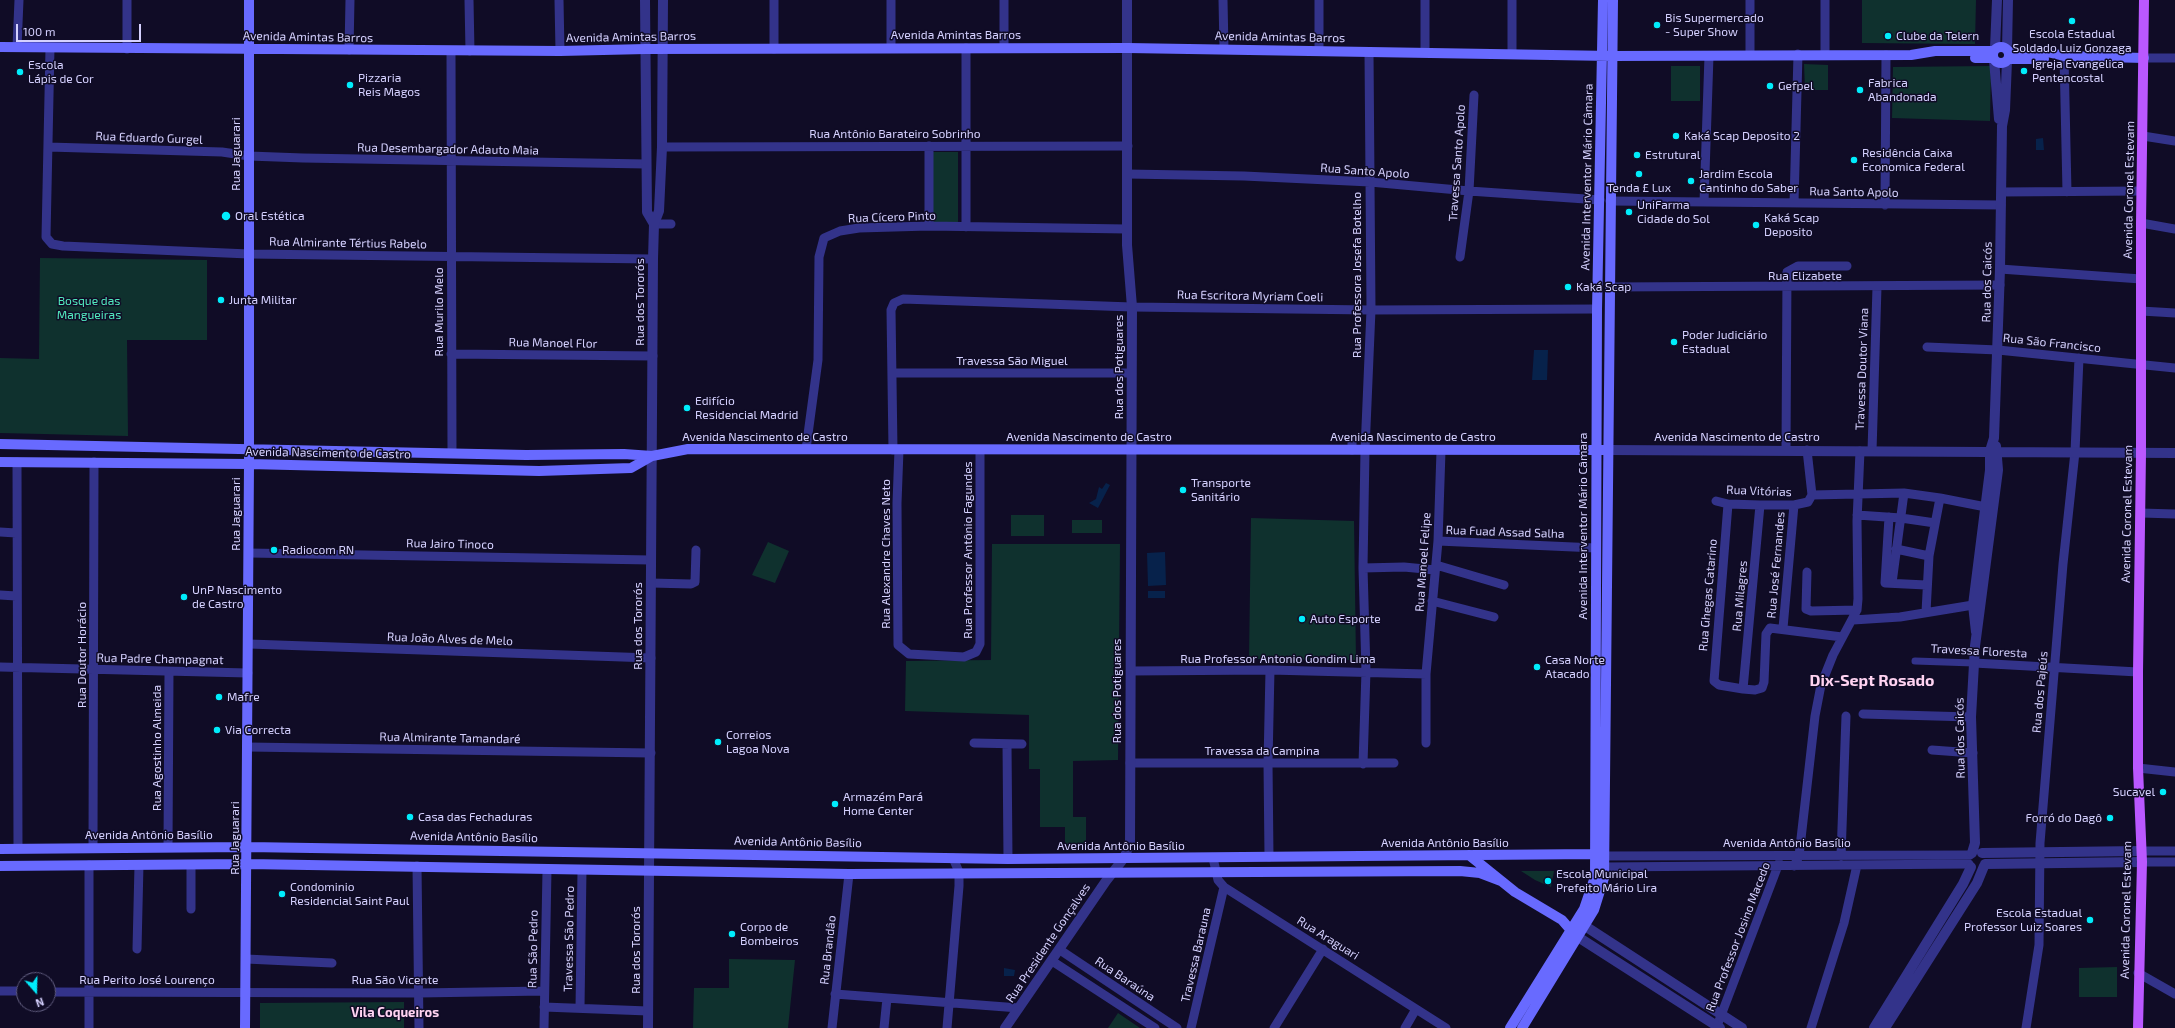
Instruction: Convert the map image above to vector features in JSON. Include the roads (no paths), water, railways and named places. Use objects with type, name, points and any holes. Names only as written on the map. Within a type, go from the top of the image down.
[{"type":"main road","name":"Rua Jaguarari","points":[[245,1028],[248,864],[250,464],[249,0]]},
{"type":"main road","name":"Avenida Interventor Mário Câmara","points":[[1580,924],[1593,885],[1600,855],[1605,706],[1610,201],[1607,56],[1603,0]]},
{"type":"main road","name":"Avenida Interventor Mário Câmara","points":[[1605,706],[1596,548],[1597,309],[1600,200],[1607,56],[1613,0]]},
{"type":"main road","name":"Avenida Coronel Estevam","points":[[2138,1028],[2138,973],[2142,862],[2138,768],[2138,672],[2141,513],[2141,191],[2144,0]]},
{"type":"main road","points":[[2008,55],[2002,46],[1994,55],[2001,64],[2008,55],[2047,52],[2064,56],[2144,58]]},
{"type":"main road","name":"Avenida Amintas Barros","points":[[0,47],[451,51],[890,48],[1224,48],[1607,56],[1798,54],[1911,55],[1925,58],[1994,55]]},
{"type":"main road","name":"Avenida Nascimento de Castro","points":[[0,444],[526,455],[624,454],[652,456],[688,449],[1608,450]]},
{"type":"main road","points":[[118,446],[133,462]]},
{"type":"main road","points":[[372,468],[398,452]]},
{"type":"main road","points":[[526,455],[539,471]]},
{"type":"main road","name":"Avenida Nascimento de Castro","points":[[0,462],[133,462],[539,471],[631,468],[652,456]]},
{"type":"main road","name":"Avenida Antônio Basílio","points":[[0,849],[168,847],[357,848],[1008,859],[1600,855]]},
{"type":"main road","points":[[116,848],[134,865]]},
{"type":"main road","points":[[357,848],[370,866]]},
{"type":"main road","points":[[1469,855],[1501,881],[1562,920],[1574,934]]},
{"type":"main road","name":"Avenida Interventor Mário Câmara","points":[[1522,1028],[1574,934],[1599,897],[1604,867],[1600,855]]},
{"type":"main road","points":[[0,866],[248,864],[849,874],[959,872],[1112,873],[1460,871],[1480,873],[1501,881]]},
{"type":"main road","points":[[1562,920],[1580,924]]},
{"type":"main road","name":"Avenida Interventor Mário Câmara","points":[[1510,1028],[1574,934]]},
{"type":"street","points":[[17,47],[19,0]]},
{"type":"street","points":[[127,0],[127,49]]},
{"type":"street","points":[[349,50],[350,0]]},
{"type":"street","points":[[469,0],[470,51]]},
{"type":"street","points":[[559,0],[560,51]]},
{"type":"street","name":"Rua dos Tororós","points":[[645,0],[647,212],[654,224]]},
{"type":"street","name":"Rua dos Tororós","points":[[648,1028],[654,356],[653,259],[654,224],[659,211],[663,131],[663,0]]},
{"type":"street","points":[[774,0],[774,49]]},
{"type":"street","points":[[890,48],[891,0]]},
{"type":"street","points":[[1004,0],[1004,48]]},
{"type":"street","name":"Rua dos Potiguares","points":[[1112,873],[1124,858],[1130,843],[1132,307],[1127,229],[1127,0]]},
{"type":"street","points":[[1223,0],[1224,48]]},
{"type":"street","points":[[1318,0],[1319,51]]},
{"type":"street","points":[[1424,0],[1425,52]]},
{"type":"street","points":[[1512,0],[1512,54]]},
{"type":"street","points":[[1750,0],[1750,55]]},
{"type":"street","points":[[1825,0],[1825,55]]},
{"type":"street","name":"Rua dos Caicós","points":[[1997,0],[1994,55],[1999,118],[2002,126]]},
{"type":"street","name":"Rua dos Caicós","points":[[1874,1028],[1963,884],[1974,855],[1973,753],[1971,717],[1976,632],[1989,507],[1990,470],[1994,452],[2000,285],[2002,126],[2005,110],[2008,55],[2008,0]]},
{"type":"street","points":[[48,147],[50,48]]},
{"type":"street","points":[[966,48],[966,227]]},
{"type":"street","name":"Rua Murilo Melo","points":[[451,51],[452,453]]},
{"type":"street","name":"Rua Professora Josefa Botelho","points":[[1363,764],[1366,671],[1363,568],[1365,450],[1371,310],[1369,52]]},
{"type":"street","points":[[1794,203],[1798,54]]},
{"type":"street","points":[[1885,205],[1886,55]]},
{"type":"street","points":[[1704,202],[1709,56]]},
{"type":"street","points":[[2064,56],[2067,192]]},
{"type":"street","points":[[2144,58],[2175,58]]},
{"type":"street","name":"Travessa Santo Apolo","points":[[1460,257],[1470,191],[1474,95]]},
{"type":"street","points":[[646,132],[663,131]]},
{"type":"street","points":[[2142,136],[2175,141]]},
{"type":"street","points":[[929,146],[929,226]]},
{"type":"street","name":"Rua Antônio Barateiro Sobrinho","points":[[662,147],[1128,146]]},
{"type":"street","name":"Rua Eduardo Gurgel","points":[[48,147],[222,152],[249,156]]},
{"type":"street","name":"Rua Almirante Tértius Rabelo","points":[[48,147],[46,237],[52,244],[63,246],[249,254],[653,259]]},
{"type":"street","name":"Rua Desembargador Adauto Maia","points":[[249,156],[646,164]]},
{"type":"street","name":"Rua Santo Apolo","points":[[1127,174],[1244,176],[1370,182],[1600,200]]},
{"type":"street","points":[[2001,192],[2141,191]]},
{"type":"street","name":"Rua Santo Apolo","points":[[1610,201],[2001,205]]},
{"type":"street","points":[[2141,223],[2175,228]]},
{"type":"street","points":[[654,224],[671,224]]},
{"type":"street","name":"Rua Cícero Pinto","points":[[806,450],[818,360],[818,257],[822,242],[830,234],[850,229],[929,226],[1127,229]]},
{"type":"street","points":[[1786,450],[1787,272],[1798,266],[1847,266]]},
{"type":"street","points":[[2000,269],[2141,279]]},
{"type":"street","name":"Rua Elizabete","points":[[1610,287],[1786,288],[2000,285]]},
{"type":"street","name":"Travessa Doutor Viana","points":[[1872,451],[1877,287]]},
{"type":"street","name":"Rua Escritora Myriam Coeli","points":[[902,299],[1132,307],[1371,310],[1597,309]]},
{"type":"street","name":"Rua Alexandre Chaves Neto","points":[[902,299],[894,303],[891,310],[896,450],[897,641],[901,650],[908,654]]},
{"type":"street","points":[[2141,311],[2175,313]]},
{"type":"street","name":"Rua São Francisco","points":[[1926,347],[1998,350],[2175,368]]},
{"type":"street","name":"Rua Manoel Flor","points":[[451,354],[654,356]]},
{"type":"street","name":"Rua dos Pajeús","points":[[2026,1028],[2039,945],[2040,859],[2054,667],[2075,452],[2079,358]]},
{"type":"street","name":"Travessa São Miguel","points":[[893,373],[1131,373]]},
{"type":"street","points":[[1352,439],[1352,450]]},
{"type":"street","name":"Rua Professor Antônio Fagundes","points":[[908,654],[964,657],[971,656],[979,649],[980,450]]},
{"type":"street","name":"Avenida Nascimento de Castro","points":[[1608,450],[2175,453]]},
{"type":"street","points":[[1798,505],[1808,502],[1812,495],[1807,450]]},
{"type":"street","name":"Rua Manoel Felipe","points":[[1426,743],[1426,674],[1438,542],[1441,451]]},
{"type":"street","points":[[1794,866],[1798,856],[1818,698],[1826,672],[1842,636],[1853,620],[1857,610],[1857,515],[1860,451]]},
{"type":"street","points":[[17,462],[16,668],[18,848]]},
{"type":"street","name":"Rua Doutor Horácio","points":[[93,848],[94,462]]},
{"type":"street","points":[[1812,495],[1904,493],[1989,507]]},
{"type":"street","points":[[1892,583],[1904,493]]},
{"type":"street","points":[[1926,612],[1926,585],[1929,556],[1940,498]]},
{"type":"street","name":"Rua Vitórias","points":[[1716,501],[1728,504],[1798,505]]},
{"type":"street","name":"Rua Ghegas Catarino","points":[[1728,504],[1713,678],[1719,685],[1743,689]]},
{"type":"street","name":"Rua Milagres","points":[[1743,689],[1760,505]]},
{"type":"street","name":"Rua José Fernandes","points":[[1783,628],[1798,505]]},
{"type":"street","name":"Rua dos Caicós","points":[[1976,632],[1973,604],[1989,507]]},
{"type":"street","points":[[2141,513],[2175,514]]},
{"type":"street","points":[[1857,515],[1901,518],[1935,523]]},
{"type":"street","points":[[1889,517],[1884,583],[1926,585]]},
{"type":"street","points":[[0,532],[16,533]]},
{"type":"street","name":"Rua Fuad Assad Salha","points":[[1438,542],[1596,548]]},
{"type":"street","points":[[1896,549],[1929,556]]},
{"type":"street","points":[[652,584],[691,584],[695,582],[696,550]]},
{"type":"street","name":"Rua Jairo Tinoco","points":[[249,553],[652,560]]},
{"type":"street","points":[[1363,568],[1435,568],[1504,585]]},
{"type":"street","points":[[1807,572],[1806,609],[1811,611],[1857,610]]},
{"type":"street","points":[[0,595],[16,596]]},
{"type":"street","points":[[1432,601],[1494,616]]},
{"type":"street","points":[[1853,620],[1887,619],[1973,604]]},
{"type":"street","points":[[1743,689],[1755,690],[1762,688],[1764,682],[1767,631],[1770,628],[1783,628],[1842,636]]},
{"type":"street","name":"Rua João Alves de Melo","points":[[249,644],[652,658]]},
{"type":"street","name":"Travessa Floresta","points":[[1915,661],[2138,672]]},
{"type":"street","name":"Rua Padre Champagnat","points":[[0,667],[248,673]]},
{"type":"street","name":"Rua Professor Antonio Gondim Lima","points":[[1130,670],[1366,671],[1426,674]]},
{"type":"street","points":[[1269,857],[1268,763],[1270,670]]},
{"type":"street","name":"Rua Agostinho Almeida","points":[[168,847],[169,672]]},
{"type":"street","points":[[1863,714],[1971,717]]},
{"type":"street","points":[[1841,856],[1846,716]]},
{"type":"street","points":[[974,743],[1022,744]]},
{"type":"street","points":[[1007,744],[1008,859]]},
{"type":"street","name":"Rua Almirante Tamandaré","points":[[248,747],[651,753]]},
{"type":"street","points":[[1932,750],[1973,753]]},
{"type":"street","name":"Travessa da Campina","points":[[1130,763],[1394,763]]},
{"type":"street","points":[[2138,768],[2175,772]]},
{"type":"street","name":"Avenida Antônio Basílio","points":[[1974,855],[1979,869],[1985,865],[2040,859],[2141,851],[2175,852]]},
{"type":"street","name":"Avenida Antônio Basílio","points":[[1600,855],[1974,855],[2040,859],[2175,862]]},
{"type":"street","points":[[1885,1028],[1976,883],[1985,865],[1986,858],[1974,855]]},
{"type":"street","name":"Avenida Antônio Basílio","points":[[1604,867],[1857,865],[1974,855]]},
{"type":"street","name":"Rua Professor Josino Macedo","points":[[1719,1027],[1722,1015],[1782,856]]},
{"type":"street","points":[[947,1028],[959,872],[953,858]]},
{"type":"street","name":"Rua Araguari","points":[[1213,858],[1218,880],[1224,887],[1446,1028]]},
{"type":"street","points":[[89,865],[89,1028]]},
{"type":"street","points":[[134,865],[137,949]]},
{"type":"street","points":[[191,865],[191,909]]},
{"type":"street","points":[[1810,1028],[1844,923],[1857,865]]},
{"type":"street","points":[[417,866],[419,1028]]},
{"type":"street","name":"Rua São Pedro","points":[[544,1028],[547,870]]},
{"type":"street","name":"Travessa São Pedro","points":[[580,1008],[582,870]]},
{"type":"street","name":"Rua Presidente Gonçalves","points":[[1005,1028],[1112,873]]},
{"type":"street","name":"Rua Brandâo","points":[[832,1028],[849,874]]},
{"type":"street","name":"Travessa Barauna","points":[[1191,1028],[1224,887]]},
{"type":"street","points":[[1580,924],[1722,1015],[1736,1027]]},
{"type":"street","points":[[1574,934],[1719,1027]]},
{"type":"street","points":[[1274,1028],[1323,949]]},
{"type":"street","name":"Rua Baraúna","points":[[1060,950],[1178,1028]]},
{"type":"street","points":[[246,959],[332,963]]},
{"type":"street","name":"Rua Baraúna","points":[[1052,961],[1155,1028]]},
{"type":"street","points":[[2138,973],[2175,994]]},
{"type":"street","name":"Rua São Vicente","points":[[246,993],[419,993],[544,990]]},
{"type":"street","points":[[0,991],[16,991]]},
{"type":"street","name":"Rua Perito José Lourenço","points":[[56,992],[246,993]]},
{"type":"street","points":[[835,994],[1019,1008]]},
{"type":"street","points":[[1683,1004],[1689,994]]},
{"type":"street","points":[[884,1028],[887,998]]},
{"type":"street","points":[[544,1007],[648,1011]]},
{"type":"street","points":[[1404,1028],[1416,1009]]},
{"type":"water","points":[[2043,138],[2044,150],[2036,150],[2036,139]]},
{"type":"water","points":[[1534,350],[1548,350],[1547,380],[1532,380]]},
{"type":"water","points":[[1106,483],[1110,485],[1098,508],[1089,503],[1096,499],[1099,487],[1102,489]]},
{"type":"water","points":[[1165,552],[1166,585],[1148,586],[1147,553]]},
{"type":"water","points":[[1148,591],[1165,591],[1165,598],[1148,598]]},
{"type":"water","points":[[1004,968],[1015,970],[1014,976],[1004,976]]},
{"type":"place","name":"Escola Estadual Soldado Luiz Gonzaga","points":[[2072,21]]},
{"type":"place","name":"Bis Supermercado - Super Show","points":[[1657,25]]},
{"type":"place","name":"Clube da Telern","points":[[1888,36]]},
{"type":"place","name":"Igreja Evangelica Pentencostal","points":[[2024,71]]},
{"type":"place","name":"Escola Lápis de Cor","points":[[20,72]]},
{"type":"place","name":"Pizzaria Reis Magos","points":[[350,85]]},
{"type":"place","name":"Gefpel","points":[[1770,86]]},
{"type":"place","name":"Fabrica Abandonada","points":[[1860,90]]},
{"type":"place","name":"Kaká Scap Deposito 2","points":[[1676,136]]},
{"type":"place","name":"Estrutural","points":[[1637,155]]},
{"type":"place","name":"Residência Caixa Economica Federal","points":[[1854,160]]},
{"type":"place","name":"Tenda £ Lux","points":[[1639,174]]},
{"type":"place","name":"Jardim Escola Cantinho do Saber","points":[[1691,181]]},
{"type":"place","name":"UniFarma Cidade do Sol","points":[[1629,212]]},
{"type":"place","name":"Oral Estética","points":[[226,216]]},
{"type":"place","name":"Kaká Scap Deposito","points":[[1756,225]]},
{"type":"place","name":"Kaká Scap","points":[[1568,287]]},
{"type":"place","name":"Junta Militar","points":[[221,300]]},
{"type":"place","name":"Poder Judiciário Estadual","points":[[1674,342]]},
{"type":"place","name":"Edifício Residencial Madrid","points":[[687,408]]},
{"type":"place","name":"Transporte Sanitário","points":[[1183,490]]},
{"type":"place","name":"Radiocom RN","points":[[274,550]]},
{"type":"place","name":"UnP Nascimento de Castro","points":[[184,597]]},
{"type":"place","name":"Auto Esporte","points":[[1302,619]]},
{"type":"place","name":"Casa Norte Atacado","points":[[1537,667]]},
{"type":"place","name":"Mafre","points":[[219,697]]},
{"type":"place","name":"Via Correcta","points":[[217,730]]},
{"type":"place","name":"Correios Lagoa Nova","points":[[718,742]]},
{"type":"place","name":"Sucavel","points":[[2163,792]]},
{"type":"place","name":"Armazém Pará Home Center","points":[[835,804]]},
{"type":"place","name":"Casa das Fechaduras","points":[[410,817]]},
{"type":"place","name":"Forró do Dagô","points":[[2110,818]]},
{"type":"place","name":"Escola Municipal Prefeito Mário Lira","points":[[1548,881]]},
{"type":"place","name":"Condominio Residencial Saint Paul","points":[[282,894]]},
{"type":"place","name":"Escola Estadual Professor Luiz Soares","points":[[2090,920]]},
{"type":"place","name":"Corpo de Bombeiros","points":[[732,934]]},
{"type":"district","name":"Dix-Sept Rosado","points":[[1872,681]]},
{"type":"district","name":"Vila Coqueiros","points":[[395,1013]]},
{"type":"park label","name":"Bosque das Mangueiras","points":[[89,308]]}]
